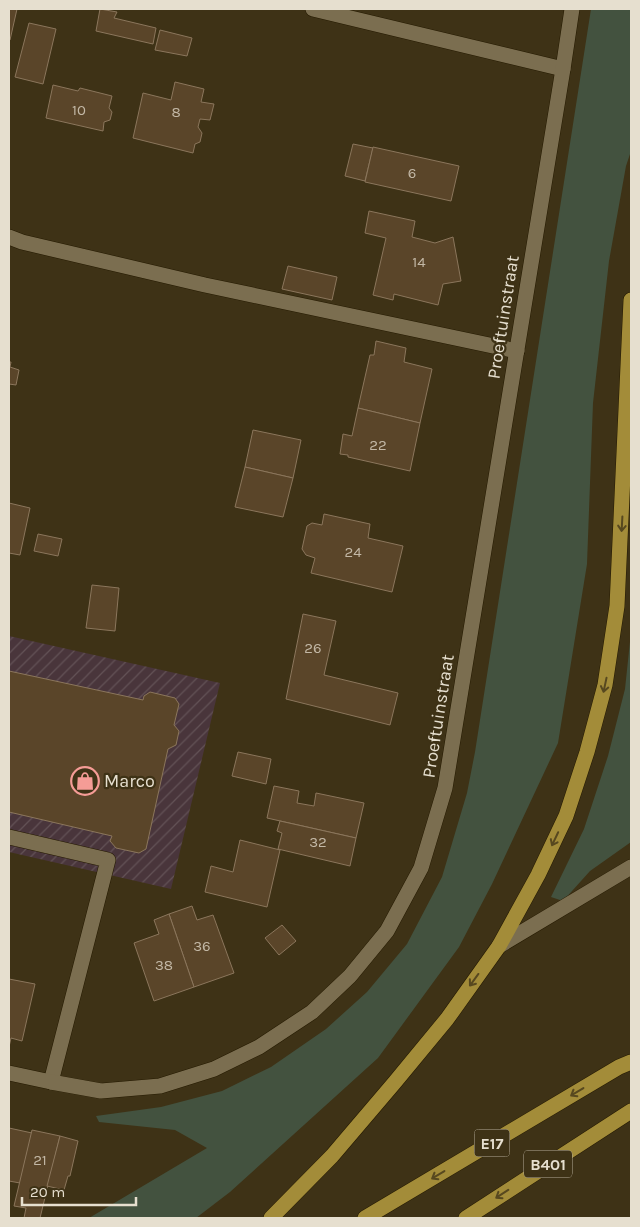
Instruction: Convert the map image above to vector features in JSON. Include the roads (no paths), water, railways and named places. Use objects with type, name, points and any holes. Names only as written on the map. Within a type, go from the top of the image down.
[{"type":"highway","points":[[271,1218],[332,1156],[447,1019],[499,946],[538,875],[566,816],[587,752],[605,685],[617,606],[631,300]]},
{"type":"highway","name":"E17","points":[[365,1218],[619,1067],[631,1062]]},
{"type":"highway","name":"B401","points":[[466,1218],[631,1110]]},
{"type":"street","points":[[313,9],[563,69]]},
{"type":"street","name":"Proeftuinstraat","points":[[9,1072],[101,1091],[160,1086],[214,1069],[260,1047],[312,1012],[350,976],[387,932],[421,868],[445,788],[572,9]]},
{"type":"street","points":[[9,237],[22,242],[205,285],[517,352]]},
{"type":"street","points":[[9,837],[108,860],[51,1082]]},
{"type":"street","points":[[499,946],[631,867]]},
{"type":"place","name":"Marco","points":[[85,781]]}]
